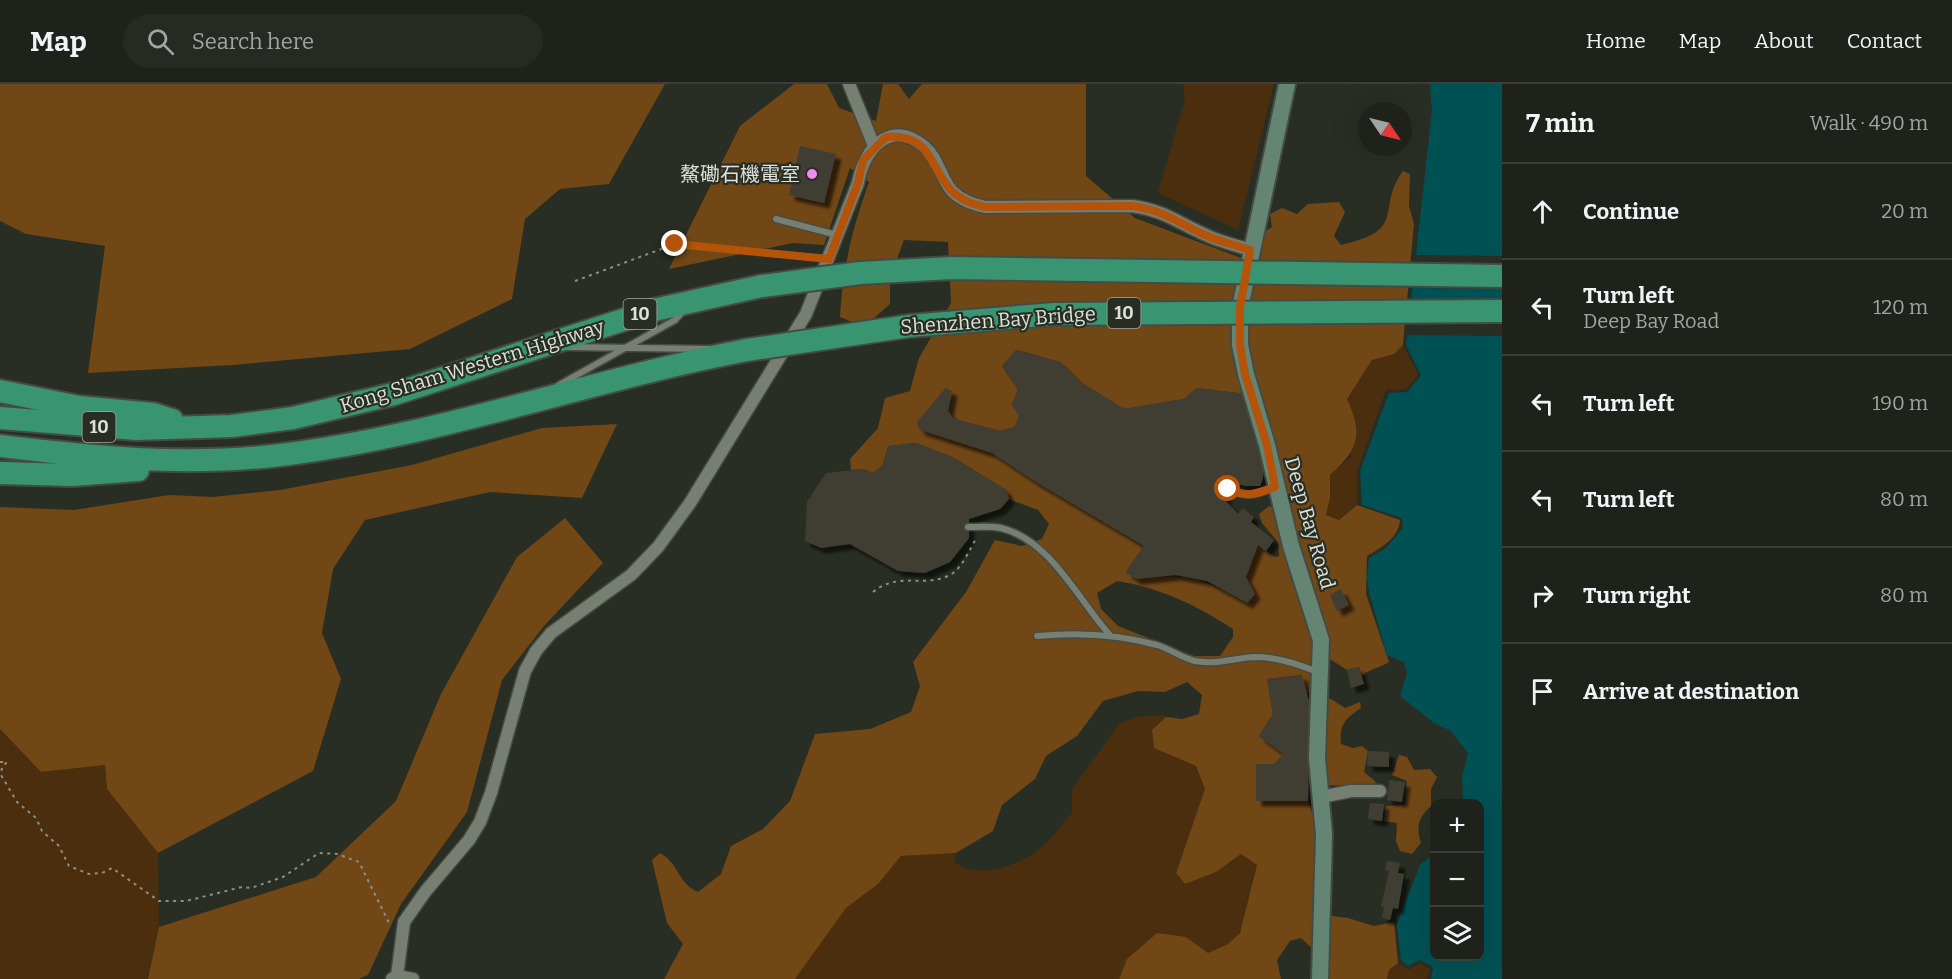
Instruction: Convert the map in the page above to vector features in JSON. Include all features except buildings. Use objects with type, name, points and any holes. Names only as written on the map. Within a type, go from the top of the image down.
[{"type":"highway","name":"Kong Sham Western Highway","points":[[0,418],[137,429],[199,428],[293,418],[366,402],[695,300],[762,286],[860,273],[952,268],[1502,276]]},
{"type":"highway","name":"Shenzhen Bay Bridge","points":[[743,351],[899,327],[1054,314],[1502,311]]},
{"type":"highway","name":"Kong Sham Western Highway","points":[[0,446],[108,458],[186,461],[298,453],[350,444],[743,351]]},
{"type":"highway","points":[[0,391],[78,407],[153,414],[199,428]]},
{"type":"highway","points":[[0,473],[72,475],[126,472],[186,461]]},
{"type":"street","points":[[849,84],[874,146]]},
{"type":"street","name":"Deep Bay Road","points":[[1287,84],[1250,250],[1240,308],[1240,345],[1245,374],[1267,445],[1275,487],[1322,640],[1322,657],[1318,672],[1317,758],[1324,834],[1320,979]]},
{"type":"street","points":[[413,979],[394,978],[404,922],[425,892],[469,840],[480,822],[491,793],[525,671],[536,651],[551,633],[631,575],[658,547],[690,503],[806,314],[858,183],[863,160],[874,146],[886,137],[903,136],[926,148],[952,191],[967,202],[976,205],[985,207],[1132,206],[1152,209],[1182,221],[1205,235],[1250,250]]},
{"type":"street","points":[[1321,797],[1351,791],[1380,791]]},
{"type":"lane","points":[[776,219],[838,236]]},
{"type":"lane","points":[[539,398],[675,320],[695,300]]},
{"type":"lane","points":[[530,350],[694,347],[743,351]]},
{"type":"lane","points":[[1228,489],[1241,495],[1254,496],[1275,487]]},
{"type":"lane","points":[[968,527],[1000,528],[1023,536],[1045,553],[1109,634]]},
{"type":"lane","points":[[1037,636],[1069,633],[1109,634],[1160,646],[1192,660],[1219,664],[1254,657],[1285,660],[1318,672]]},
{"type":"path","points":[[575,281],[675,244],[829,259]]},
{"type":"path","points":[[873,592],[884,584],[899,580],[928,581],[954,572],[984,527]]},
{"type":"path","points":[[0,762],[7,762],[2,767],[1,775],[17,801],[36,818],[42,831],[59,846],[69,866],[79,871],[102,873],[112,868],[159,901],[175,902],[242,887],[251,888],[283,877],[319,853],[337,854],[359,862],[372,884],[379,905],[401,949]]},
{"type":"shaded area","points":[[0,84],[665,84],[609,184],[560,189],[525,219],[512,299],[410,349],[233,365],[88,373],[105,246],[26,234],[0,221]]},
{"type":"shaded area","points":[[794,84],[827,84],[839,108],[876,121],[883,84],[898,84],[909,99],[922,84],[1086,84],[1086,176],[1135,218],[1241,258],[1235,293],[1246,394],[1197,388],[1184,399],[1124,409],[1080,382],[1060,362],[1017,350],[1002,366],[1018,389],[1012,405],[1019,415],[1015,427],[1000,431],[954,419],[948,411],[946,388],[917,423],[920,430],[992,453],[1034,481],[1144,546],[1126,572],[1136,579],[1182,577],[1194,579],[1217,587],[1247,603],[1254,594],[1246,577],[1258,545],[1275,557],[1279,556],[1278,542],[1262,523],[1259,514],[1269,506],[1276,509],[1316,640],[1312,691],[1307,693],[1301,675],[1267,679],[1273,714],[1259,736],[1283,754],[1256,801],[1308,801],[1315,821],[1316,914],[1348,918],[1374,926],[1394,922],[1398,963],[1389,970],[1387,979],[1314,979],[1316,952],[1301,938],[1290,941],[1277,960],[1281,979],[1119,979],[1127,959],[1157,933],[1186,937],[1208,953],[1228,944],[1240,933],[1257,865],[1241,854],[1216,872],[1185,884],[1176,873],[1205,789],[1196,766],[1154,748],[1152,730],[1166,717],[1182,719],[1199,714],[1202,695],[1187,682],[1165,692],[1138,691],[1103,701],[1077,736],[1046,756],[1035,779],[1002,805],[993,831],[956,853],[901,856],[878,884],[846,908],[795,979],[664,979],[683,944],[667,923],[652,860],[660,853],[667,857],[686,884],[698,892],[721,874],[731,846],[763,829],[790,801],[815,734],[870,729],[911,712],[920,686],[913,662],[966,592],[995,540],[1022,546],[1042,539],[1049,524],[1038,510],[1009,499],[1006,490],[952,457],[916,443],[889,446],[882,466],[873,473],[864,469],[851,470],[850,459],[878,428],[885,398],[910,391],[919,358],[951,303],[948,242],[904,240],[890,277],[890,304],[864,327],[840,317],[849,248],[869,182],[850,168],[824,245],[793,243],[669,269],[740,126]],"holes":[[[1117,581],[1163,593],[1205,612],[1233,629],[1233,637],[1220,656],[1194,656],[1118,626],[1101,609],[1097,593]]]},
{"type":"shaded area","points":[[1183,84],[1274,84],[1238,230],[1158,193],[1185,99]]},
{"type":"shaded area","points":[[1403,171],[1410,174],[1409,206],[1414,224],[1403,345],[1394,354],[1372,360],[1347,399],[1355,422],[1355,441],[1347,457],[1330,475],[1330,498],[1326,515],[1339,520],[1357,505],[1400,520],[1393,537],[1367,556],[1366,594],[1389,662],[1362,676],[1359,667],[1347,670],[1330,659],[1326,625],[1315,600],[1288,506],[1276,441],[1251,374],[1244,308],[1258,236],[1272,227],[1270,214],[1282,208],[1297,214],[1308,204],[1339,202],[1345,212],[1334,236],[1341,245],[1362,239],[1383,225],[1395,184]]},
{"type":"shaded area","points":[[1403,345],[1418,375],[1406,389],[1386,390],[1357,472],[1357,505],[1339,520],[1325,515],[1330,498],[1330,475],[1351,457],[1347,399],[1372,360],[1394,354]]},
{"type":"shaded area","points":[[617,424],[582,498],[490,492],[365,520],[333,569],[322,633],[341,679],[313,771],[158,853],[107,789],[105,765],[41,772],[0,729],[0,507],[74,510],[169,495],[213,497],[280,490],[412,465],[542,428]]},
{"type":"shaded area","points":[[565,518],[603,563],[544,626],[502,680],[467,812],[401,904],[368,975],[359,979],[148,979],[159,927],[316,877],[396,801],[441,694],[517,557]]},
{"type":"shaded area","points":[[1323,698],[1331,699],[1345,708],[1360,702],[1361,708],[1347,719],[1342,727],[1341,744],[1353,748],[1362,746],[1368,751],[1364,772],[1376,782],[1373,787],[1325,785]]},
{"type":"shaded area","points":[[1161,715],[1166,717],[1152,730],[1154,748],[1196,766],[1206,789],[1176,872],[1185,884],[1216,872],[1241,854],[1257,865],[1240,934],[1228,944],[1208,953],[1186,937],[1127,959],[1119,979],[795,979],[846,908],[878,884],[901,856],[956,853],[954,862],[974,870],[985,870],[1018,862],[1037,851],[1072,813],[1072,789],[1120,723],[1136,717]]},
{"type":"shaded area","points":[[0,729],[41,772],[105,765],[107,789],[158,853],[159,927],[148,979],[0,979]]},
{"type":"shaded area","points":[[1399,755],[1407,757],[1414,770],[1430,769],[1437,777],[1431,789],[1430,807],[1423,814],[1419,823],[1421,843],[1412,854],[1400,851],[1396,841],[1397,823],[1384,821],[1386,806],[1405,805],[1407,781],[1392,775]]},
{"type":"shaded area","points":[[1398,963],[1409,970],[1419,963],[1430,969],[1427,979],[1387,979],[1389,970]]},
{"type":"water","points":[[1430,84],[1502,84],[1502,979],[1431,979],[1433,967],[1420,960],[1408,966],[1401,960],[1397,924],[1420,865],[1430,856],[1430,961],[1484,961],[1484,799],[1463,799],[1462,777],[1468,753],[1451,731],[1434,723],[1400,696],[1407,673],[1404,662],[1387,655],[1367,578],[1369,558],[1386,548],[1403,528],[1402,518],[1362,505],[1360,471],[1389,393],[1408,392],[1421,375],[1406,345],[1432,111]]},
{"type":"pier","points":[[1412,255],[1502,256],[1502,289],[1409,288]]},
{"type":"pier","points":[[1407,303],[1502,303],[1502,336],[1404,335]]},
{"type":"place","name":"鰲磡石機電室","points":[[812,174]]},
{"type":"route","points":[[675,244],[829,259],[858,183],[863,160],[874,146],[886,137],[903,136],[926,148],[952,191],[967,202],[985,207],[1132,206],[1152,209],[1182,221],[1205,235],[1250,250],[1240,308],[1240,345],[1245,374],[1267,445],[1275,487],[1254,496],[1241,495],[1228,489]]}]
